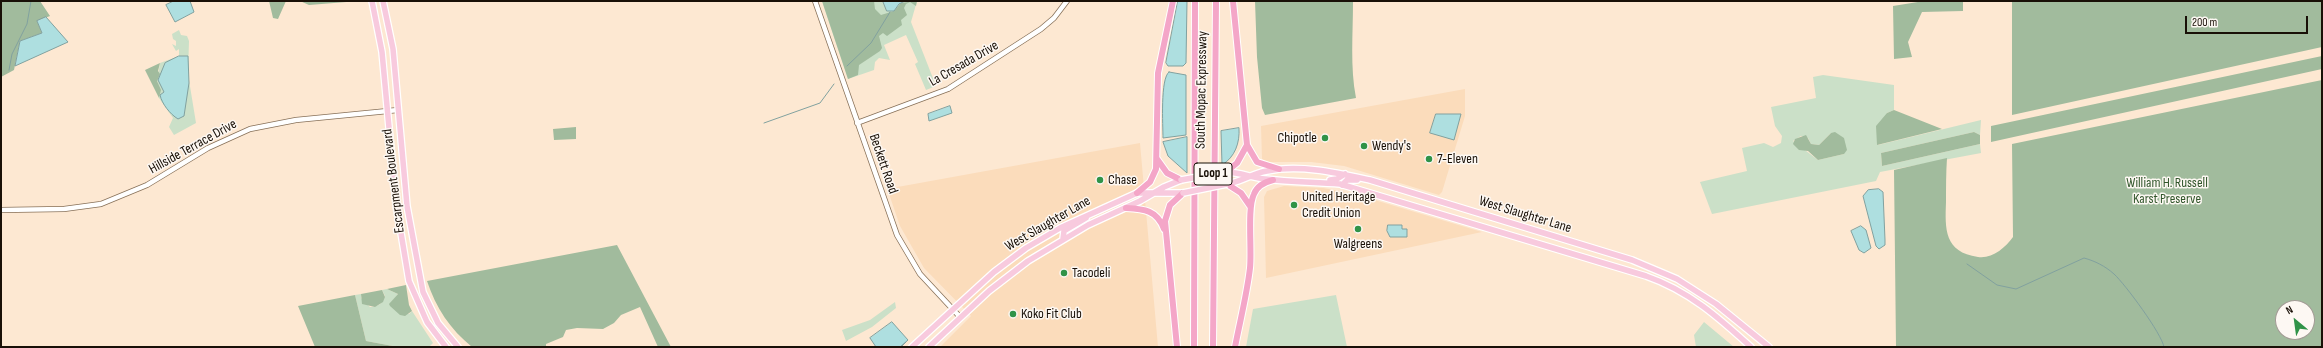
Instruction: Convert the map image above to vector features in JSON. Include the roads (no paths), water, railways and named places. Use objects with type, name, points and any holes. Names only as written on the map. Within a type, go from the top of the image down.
[{"type":"highway","points":[[1137,193],[1152,180],[1156,169],[1157,158],[1155,125],[1158,72],[1173,1]]},
{"type":"highway","name":"South Mopac Expressway","points":[[1194,347],[1195,1]]},
{"type":"highway","name":"South Mopac Expressway","points":[[1213,347],[1213,155],[1216,1]]},
{"type":"highway","points":[[1233,1],[1247,145],[1257,162],[1279,169]]},
{"type":"highway","points":[[1226,172],[1237,163],[1247,145]]},
{"type":"highway","points":[[1157,158],[1167,173],[1181,180]]},
{"type":"highway","points":[[1235,347],[1250,268],[1252,242],[1250,206],[1256,189],[1262,184],[1273,180]]},
{"type":"highway","points":[[1227,184],[1241,193],[1250,206]]},
{"type":"highway","points":[[1177,347],[1165,232],[1169,208],[1183,193]]},
{"type":"highway","points":[[1126,208],[1150,211],[1160,220],[1165,232]]},
{"type":"main road","name":"Escarpment Boulevard","points":[[372,1],[382,52],[396,203],[409,281],[427,322],[446,347]]},
{"type":"main road","name":"Escarpment Boulevard","points":[[383,1],[393,49],[407,206],[423,292],[438,323],[458,347]]},
{"type":"main road","name":"West Slaughter Lane","points":[[912,347],[1012,258],[1056,230],[1090,213],[1137,193],[1183,193],[1227,184],[1264,171],[1279,169],[1345,174],[1390,186],[1632,260],[1678,279],[1697,290],[1769,347]]},
{"type":"main road","name":"West Slaughter Lane","points":[[929,347],[989,291],[1028,261],[1063,239],[1106,216],[1126,208],[1181,180],[1226,172],[1273,180],[1292,180],[1342,185],[1560,250],[1670,285],[1690,296],[1752,347]]},
{"type":"main road","points":[[1292,180],[1305,178],[1334,181],[1345,174]]},
{"type":"main road","points":[[1342,185],[1350,179],[1382,187],[1390,186]]},
{"type":"main road","points":[[1063,239],[1064,231],[1082,220],[1090,213]]},
{"type":"main road","points":[[1028,261],[1035,254],[1056,240],[1058,235],[1056,230]]},
{"type":"main road","points":[[1560,250],[1564,239]]},
{"type":"main road","points":[[1725,324],[1732,317]]},
{"type":"street","name":"Beckett Road","points":[[815,1],[900,241],[922,276],[960,317]]},
{"type":"street","name":"La Cresada Drive","points":[[857,123],[953,86],[1041,29],[1054,18],[1067,1]]},
{"type":"street","name":"Hillside Terrace Drive","points":[[1,210],[64,209],[101,204],[146,185],[208,148],[250,129],[296,120],[398,110]]},
{"type":"water","points":[[174,1],[190,1],[194,12],[175,22],[166,5]]},
{"type":"water","points":[[883,1],[905,1],[899,4],[894,11],[887,11]]},
{"type":"water","points":[[1178,1],[1187,1],[1186,63],[1183,66],[1168,66],[1166,63]]},
{"type":"water","points":[[46,17],[68,42],[15,66],[20,41],[42,33],[37,21]]},
{"type":"water","points":[[179,56],[188,56],[189,83],[184,116],[178,119],[169,112],[164,105],[160,95],[164,92],[158,80],[165,63]]},
{"type":"water","points":[[1169,72],[1186,75],[1186,135],[1163,138],[1163,92],[1166,76]]},
{"type":"water","points":[[950,106],[952,113],[929,121],[928,114]]},
{"type":"water","points":[[1436,114],[1461,114],[1454,140],[1430,133]]},
{"type":"water","points":[[1239,128],[1239,139],[1236,149],[1227,162],[1222,165],[1221,131]]},
{"type":"water","points":[[1187,137],[1187,173],[1168,156],[1163,142]]},
{"type":"water","points":[[1879,189],[1883,192],[1885,245],[1879,249],[1876,246],[1863,196],[1868,190]]},
{"type":"water","points":[[1388,225],[1402,225],[1402,229],[1407,229],[1407,237],[1390,237],[1387,231]]},
{"type":"water","points":[[1861,226],[1866,230],[1871,248],[1864,253],[1859,250],[1851,231]]},
{"type":"water","points":[[892,322],[908,340],[900,347],[876,347],[870,338]]},
{"type":"waterway","points":[[9,70],[12,54],[27,24],[31,1]]},
{"type":"waterway","points":[[847,66],[871,43],[890,12]]},
{"type":"waterway","points":[[764,123],[820,103],[834,84]]},
{"type":"waterway","points":[[1967,264],[1997,285],[2016,289],[2084,258],[2096,262],[2114,274],[2126,288],[2150,321],[2164,347]]},
{"type":"waterway","points":[[901,347],[906,342]]},
{"type":"place","name":"Chipotle","points":[[1325,138]]},
{"type":"place","name":"Wendy's","points":[[1364,146]]},
{"type":"place","name":"7-Eleven","points":[[1429,159]]},
{"type":"place","name":"Chase","points":[[1100,180]]},
{"type":"place","name":"United Heritage Credit Union","points":[[1294,205]]},
{"type":"place","name":"Walgreens","points":[[1358,229]]},
{"type":"place","name":"Tacodeli","points":[[1064,273]]},
{"type":"place","name":"Koko Fit Club","points":[[1013,314]]},
{"type":"park label","name":"William H. Russell Karst Preserve","points":[[2167,192]]}]
